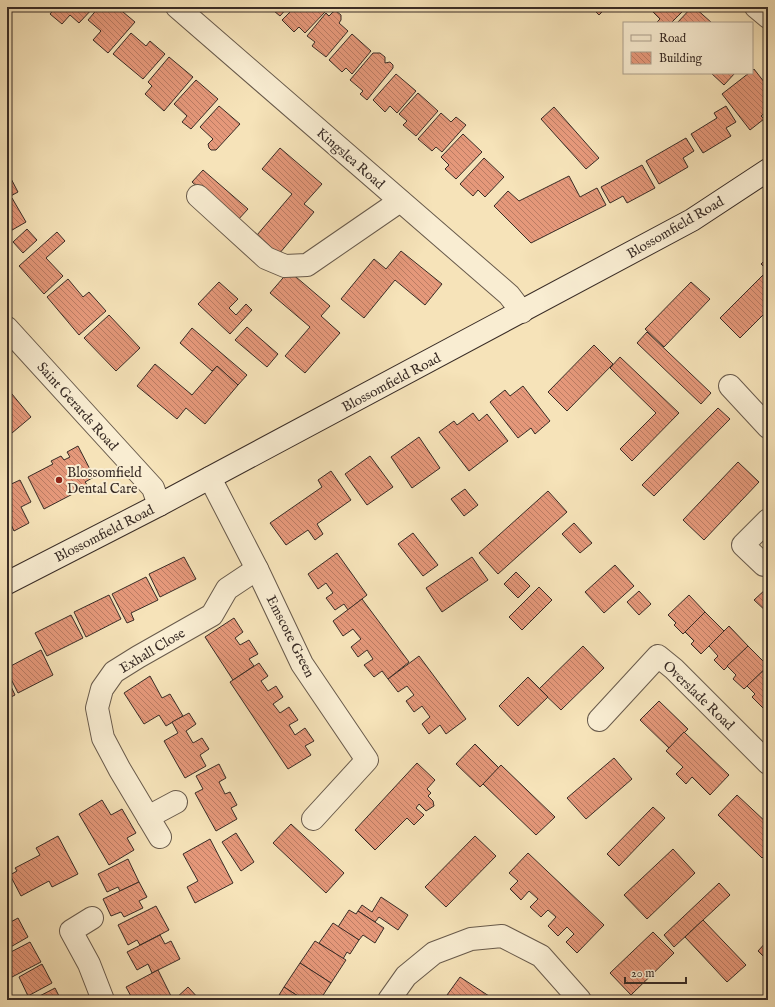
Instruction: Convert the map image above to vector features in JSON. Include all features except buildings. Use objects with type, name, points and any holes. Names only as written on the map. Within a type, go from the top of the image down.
[{"type":"street","name":"Kingslea Road","points":[[177,7],[509,295],[522,312]]},
{"type":"street","points":[[756,7],[768,18]]},
{"type":"street","name":"Blossomfield Road","points":[[7,583],[210,478],[692,220],[768,170]]},
{"type":"street","points":[[198,196],[266,258],[285,266],[307,265],[400,201]]},
{"type":"street","name":"Saint Gerards Road","points":[[7,328],[154,488],[159,505]]},
{"type":"street","points":[[730,386],[768,427]]},
{"type":"street","name":"Emscote Green","points":[[210,478],[257,569],[302,664],[366,760],[313,819]]},
{"type":"street","points":[[764,565],[743,545],[768,520]]},
{"type":"street","name":"Exhall Close","points":[[160,837],[120,770],[103,738],[97,708],[102,689],[114,672],[212,615],[227,589],[257,569]]},
{"type":"street","name":"Overslade Road","points":[[599,720],[658,656],[674,669],[768,763]]},
{"type":"street","points":[[148,817],[176,802]]},
{"type":"street","points":[[92,918],[71,931],[89,964],[103,1000]]},
{"type":"street","points":[[389,1000],[406,976],[434,953],[471,939],[502,936],[541,956],[580,1000]]},
{"type":"place","name":"Blossomfield Dental Care","points":[[59,480]]}]
